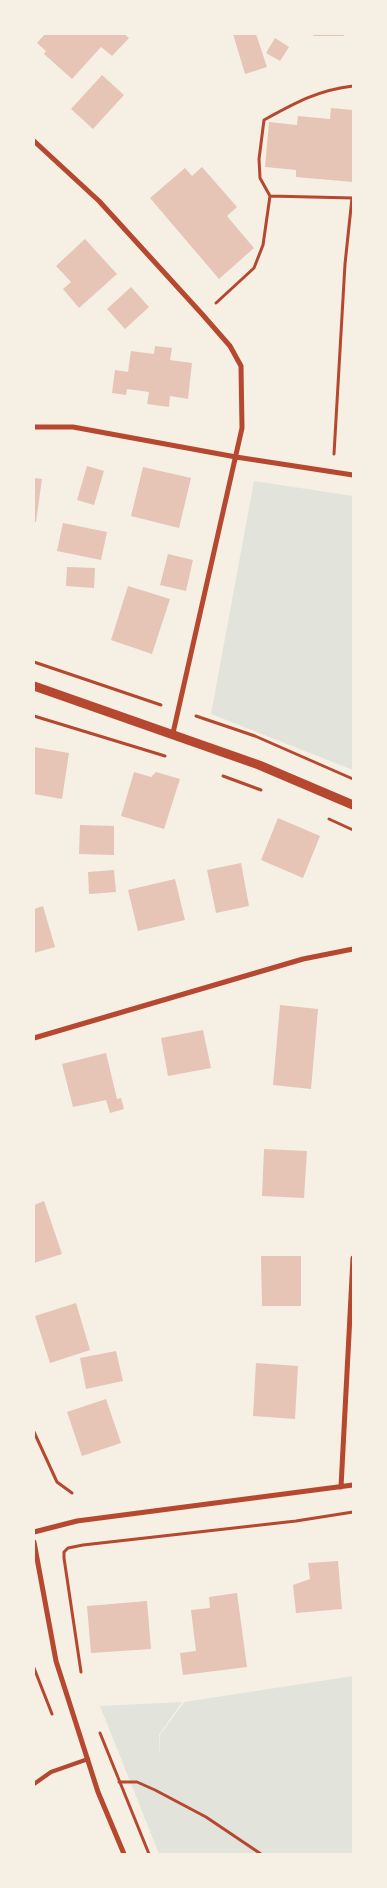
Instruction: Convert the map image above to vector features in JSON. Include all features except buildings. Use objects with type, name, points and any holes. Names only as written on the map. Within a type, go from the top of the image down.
[{"type":"street","points":[[34,141],[99,201],[230,346],[241,366],[242,428],[173,733]]},
{"type":"street","points":[[34,427],[73,427],[236,457],[353,475]]},
{"type":"street","points":[[34,686],[173,733],[259,765],[353,805]]},
{"type":"street","points":[[34,1038],[303,959],[353,949]]},
{"type":"street","points":[[341,1487],[353,1258]]},
{"type":"street","points":[[34,1532],[76,1521],[353,1486]]},
{"type":"street","points":[[34,1542],[56,1662],[98,1792],[124,1854]]},
{"type":"lane","points":[[34,1784],[51,1772],[88,1759]]},
{"type":"path","points":[[202,314],[224,297],[254,268],[264,244],[270,196],[260,178],[259,159],[264,120],[297,102],[328,89],[353,86]]},
{"type":"path","points":[[270,196],[353,198],[344,264],[333,472]]},
{"type":"path","points":[[34,716],[169,757]]},
{"type":"path","points":[[214,773],[269,793]]},
{"type":"path","points":[[321,816],[353,830]]},
{"type":"path","points":[[34,1432],[57,1482],[72,1493]]},
{"type":"path","points":[[82,1678],[64,1558],[64,1552],[68,1548],[296,1521],[353,1512]]},
{"type":"path","points":[[99,1730],[150,1854]]},
{"type":"path","points":[[98,1792],[115,1782],[137,1782],[206,1818],[261,1854]]},
{"type":"shaded area","points":[[254,481],[353,496],[353,770],[211,714]]},
{"type":"shaded area","points":[[353,1676],[353,1854],[159,1854],[100,1706],[182,1702],[159,1735],[159,1756],[160,1735],[184,1702]]}]
